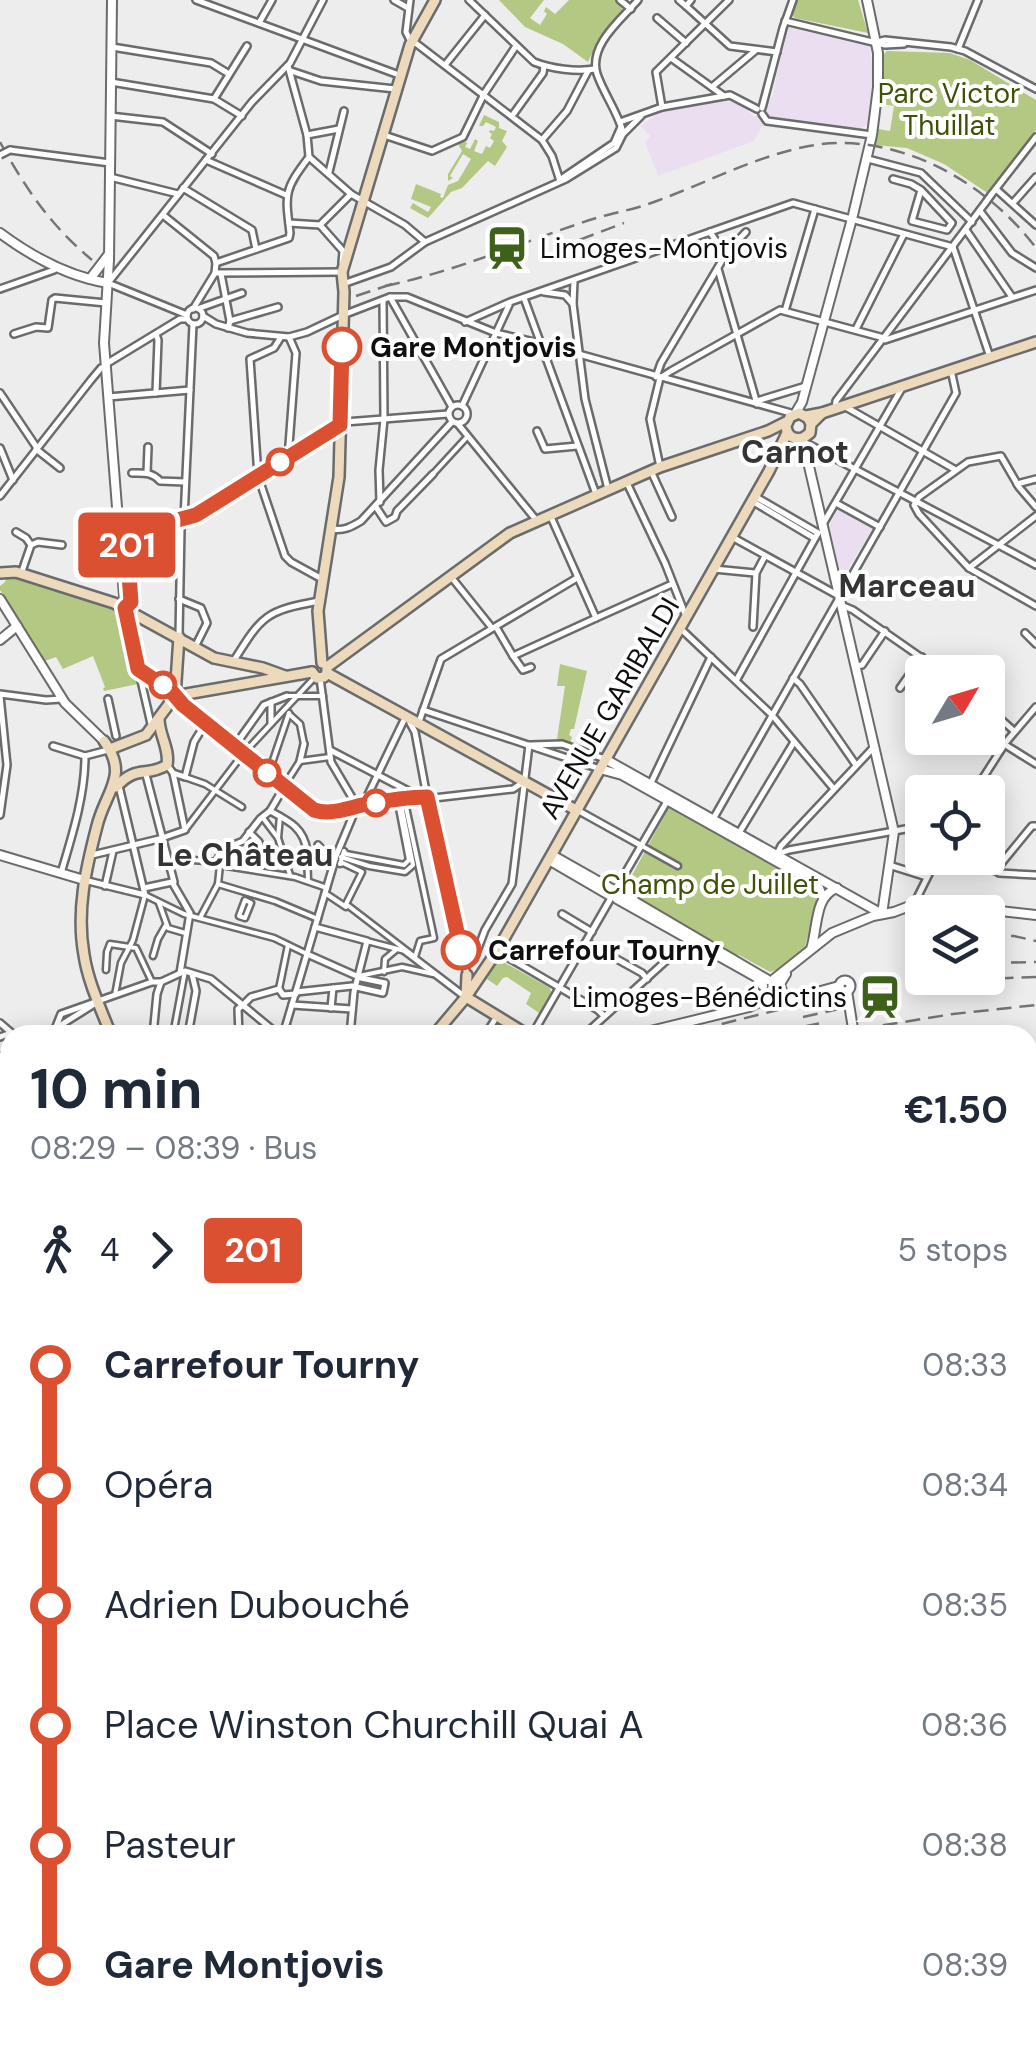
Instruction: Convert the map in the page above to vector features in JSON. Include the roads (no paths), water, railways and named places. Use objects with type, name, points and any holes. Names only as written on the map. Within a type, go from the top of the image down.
[{"type":"main road","points":[[321,671],[322,578],[339,477],[343,274],[401,76],[408,36],[435,0]]},
{"type":"main road","points":[[125,608],[138,669],[175,696],[321,671],[498,540],[550,514],[656,469],[768,431],[798,428],[822,414],[1036,342]]},
{"type":"main road","name":"AVENUE GARIBALDI","points":[[442,1025],[497,951],[781,449],[798,428]]},
{"type":"main road","points":[[0,564],[125,608],[214,658],[284,676]]},
{"type":"main road","points":[[0,573],[18,573]]},
{"type":"main road","points":[[120,775],[107,745],[142,737],[154,728],[175,696],[179,637]]},
{"type":"main road","points":[[259,667],[266,679]]},
{"type":"main road","points":[[321,671],[576,810]]},
{"type":"main road","points":[[120,775],[170,769],[154,728]]},
{"type":"main road","points":[[107,1025],[82,946],[82,902],[101,810],[120,775]]},
{"type":"main road","points":[[466,971],[470,992],[480,1004],[513,1025]]},
{"type":"street","points":[[112,0],[109,257],[104,342],[125,608]]},
{"type":"street","points":[[196,0],[216,3],[401,76]]},
{"type":"street","points":[[259,23],[272,0]]},
{"type":"street","points":[[108,283],[252,102],[289,68],[323,0]]},
{"type":"street","points":[[394,0],[409,4],[408,36],[542,140],[560,181]]},
{"type":"street","points":[[469,0],[534,62],[592,70]]},
{"type":"street","points":[[620,0],[630,9]]},
{"type":"street","points":[[542,140],[567,111],[592,70],[605,38],[638,0]]},
{"type":"street","points":[[679,0],[689,3],[730,46],[777,52]]},
{"type":"street","points":[[662,107],[656,72],[729,0]]},
{"type":"street","points":[[761,110],[792,0]]},
{"type":"street","points":[[866,0],[877,42],[878,87],[872,134],[798,428],[894,832],[882,914]]},
{"type":"street","points":[[958,50],[978,0]]},
{"type":"street","points":[[445,65],[484,15]]},
{"type":"street","points":[[657,18],[686,43]]},
{"type":"street","points":[[785,21],[885,46],[911,43],[958,50],[1036,89]]},
{"type":"street","points":[[214,99],[247,46]]},
{"type":"street","points":[[384,135],[432,151],[463,137],[484,94],[516,46]]},
{"type":"street","points":[[111,47],[212,63],[229,74]]},
{"type":"street","points":[[712,98],[712,87],[756,50]]},
{"type":"street","points":[[671,58],[724,96]]},
{"type":"street","points":[[512,116],[544,66]]},
{"type":"street","points":[[289,68],[321,82],[397,89]]},
{"type":"street","points":[[216,263],[290,236],[286,195],[309,157],[289,68]]},
{"type":"street","points":[[592,70],[624,128]]},
{"type":"street","points":[[111,82],[214,99],[242,116]]},
{"type":"street","points":[[218,273],[343,274],[390,268],[425,242],[560,181],[614,143],[624,128],[662,107],[730,96],[761,110],[768,121],[872,134]]},
{"type":"street","points":[[329,172],[344,111]]},
{"type":"street","points":[[110,116],[163,122],[209,157],[286,195]]},
{"type":"street","points":[[307,135],[339,129]]},
{"type":"street","points":[[955,470],[839,408],[836,401],[1036,136]]},
{"type":"street","points":[[0,155],[10,150],[110,164]]},
{"type":"street","points":[[309,157],[351,194],[405,225],[425,242]]},
{"type":"street","points":[[868,159],[920,173],[972,222]]},
{"type":"street","points":[[110,177],[181,191],[252,230],[256,249]]},
{"type":"street","points":[[1013,203],[1036,177]]},
{"type":"street","points":[[893,179],[921,190],[952,223],[947,230],[912,221],[921,190]]},
{"type":"street","points":[[994,192],[1036,224]]},
{"type":"street","points":[[320,226],[351,194]]},
{"type":"street","points":[[464,322],[510,302],[793,203],[953,247]]},
{"type":"street","points":[[785,310],[815,209]]},
{"type":"street","points":[[980,210],[1012,253],[1036,268]]},
{"type":"street","points":[[162,214],[214,256],[229,324]]},
{"type":"street","points":[[289,223],[320,226],[343,251],[343,274]]},
{"type":"street","points":[[966,230],[1012,298]]},
{"type":"street","points":[[710,231],[724,255]]},
{"type":"street","points":[[672,517],[656,469],[650,419],[660,363],[724,255],[746,232]]},
{"type":"street","points":[[0,233],[19,248],[58,266],[194,319],[229,324],[278,308]]},
{"type":"street","points":[[856,330],[904,234]]},
{"type":"street","points":[[953,247],[990,357]]},
{"type":"street","points":[[109,257],[116,266],[122,266]]},
{"type":"street","points":[[90,279],[109,257]]},
{"type":"street","points":[[1,286],[58,266]]},
{"type":"street","points":[[718,269],[757,402]]},
{"type":"street","points":[[179,637],[181,528],[194,319],[197,306],[218,273]]},
{"type":"street","points":[[574,281],[573,304],[585,399],[608,489]]},
{"type":"street","points":[[658,378],[777,310],[883,340],[1036,290]]},
{"type":"street","points":[[541,292],[565,296],[573,304]]},
{"type":"street","points":[[197,306],[242,293]]},
{"type":"street","points":[[229,324],[247,333],[302,334],[343,312],[386,298],[407,297],[496,333],[779,410],[855,469],[1036,565]]},
{"type":"street","points":[[14,334],[36,327],[48,328],[55,298],[106,304]]},
{"type":"street","points":[[386,298],[452,406]]},
{"type":"street","points":[[386,298],[378,505],[386,522],[395,517],[467,437]]},
{"type":"street","points":[[524,298],[596,494]]},
{"type":"street","points":[[462,406],[510,302]]},
{"type":"street","points":[[194,319],[200,310],[197,306]]},
{"type":"street","points":[[0,496],[99,370],[180,319],[194,319]]},
{"type":"street","points":[[330,322],[342,331]]},
{"type":"street","points":[[156,334],[156,393]]},
{"type":"street","points":[[285,336],[296,353],[289,444],[292,455]]},
{"type":"street","points":[[285,336],[274,348],[250,360],[258,476],[283,550],[291,562],[322,578]]},
{"type":"street","points":[[831,612],[841,604],[860,560],[957,392],[950,370]]},
{"type":"street","points":[[757,402],[806,386]]},
{"type":"street","points":[[736,681],[902,386]]},
{"type":"street","points":[[108,397],[190,390]]},
{"type":"street","points":[[0,393],[37,449],[60,468]]},
{"type":"street","points":[[332,529],[350,528],[378,505],[455,423],[464,421],[466,410],[452,406]]},
{"type":"street","points":[[448,414],[452,406]]},
{"type":"street","points":[[118,513],[184,518],[196,515],[345,422],[448,414]]},
{"type":"street","points":[[448,414],[537,520]]},
{"type":"street","points":[[537,431],[545,450],[577,446]]},
{"type":"street","points":[[147,473],[148,447]]},
{"type":"street","points":[[0,448],[13,480]]},
{"type":"street","points":[[915,502],[968,462],[1001,456],[1036,507]]},
{"type":"street","points":[[132,472],[155,475],[160,481],[186,482]]},
{"type":"street","points":[[1017,484],[1036,478]]},
{"type":"street","points":[[626,481],[687,617]]},
{"type":"street","points":[[754,499],[820,531]]},
{"type":"street","points":[[915,502],[916,510],[969,568],[1036,606]]},
{"type":"street","points":[[836,503],[880,527]]},
{"type":"street","points":[[550,514],[596,618]]},
{"type":"street","points":[[969,568],[1036,516]]},
{"type":"street","points":[[16,532],[30,545]]},
{"type":"street","points":[[732,537],[796,573],[919,655]]},
{"type":"street","points":[[18,573],[30,545],[62,545]]},
{"type":"street","points":[[753,627],[756,573],[764,556]]},
{"type":"street","points":[[714,569],[756,573]]},
{"type":"street","points":[[450,576],[523,670],[531,668]]},
{"type":"street","points":[[419,722],[441,659],[577,578]]},
{"type":"street","points":[[513,656],[672,584]]},
{"type":"street","points":[[178,599],[201,608],[206,623],[195,648]]},
{"type":"street","points":[[233,662],[256,626],[270,614],[320,601]]},
{"type":"street","points":[[0,602],[62,699],[107,745],[85,756],[53,746]]},
{"type":"street","points":[[712,821],[831,612],[841,604]]},
{"type":"street","points":[[0,640],[15,628]]},
{"type":"street","points":[[680,628],[772,715],[834,789]]},
{"type":"street","points":[[856,666],[862,664],[885,631]]},
{"type":"street","points":[[1025,633],[1036,644]]},
{"type":"street","points":[[649,787],[711,657]]},
{"type":"street","points":[[138,669],[154,728]]},
{"type":"street","points":[[90,856],[185,830],[243,754],[321,671]]},
{"type":"street","points":[[321,671],[332,765],[360,806]]},
{"type":"street","points":[[793,678],[856,766]]},
{"type":"street","points":[[900,688],[905,681]]},
{"type":"street","points":[[0,815],[7,764],[0,695],[62,699]]},
{"type":"street","points":[[175,696],[319,813],[513,789],[525,781]]},
{"type":"street","points":[[234,747],[264,705],[287,696],[322,696]]},
{"type":"street","points":[[108,699],[116,736]]},
{"type":"street","points":[[271,702],[271,723]]},
{"type":"street","points":[[268,774],[290,706]]},
{"type":"street","points":[[423,710],[602,764]]},
{"type":"street","points":[[1005,743],[1035,712]]},
{"type":"street","points":[[200,918],[218,884],[218,863],[225,844],[250,845],[251,832],[270,811],[300,762],[304,744],[300,724],[289,714]]},
{"type":"street","points":[[285,1025],[338,857],[407,715]]},
{"type":"street","points":[[407,715],[415,732],[424,797],[466,971]]},
{"type":"street","points":[[1005,723],[1014,731]]},
{"type":"street","points":[[185,777],[194,742],[205,724]]},
{"type":"street","points":[[738,836],[794,742]]},
{"type":"street","points":[[529,745],[560,743],[882,914]]},
{"type":"street","points":[[466,971],[512,884],[529,745]]},
{"type":"street","points":[[1005,745],[1036,764]]},
{"type":"street","points":[[776,857],[874,747]]},
{"type":"street","points":[[300,762],[330,753],[424,797]]},
{"type":"street","points":[[61,873],[78,810],[85,756]]},
{"type":"street","points":[[170,769],[242,807]]},
{"type":"street","points":[[170,769],[185,830]]},
{"type":"street","points":[[146,771],[174,883],[191,916],[186,973],[174,1025]]},
{"type":"street","points":[[116,995],[117,977],[133,940],[144,892],[120,775]]},
{"type":"street","points":[[318,845],[328,856],[405,872],[413,865],[398,786]]},
{"type":"street","points":[[536,1025],[669,798]]},
{"type":"street","points":[[338,857],[344,851],[404,865],[409,860],[401,804]]},
{"type":"street","points":[[338,857],[340,864],[362,872],[346,904],[415,957],[420,941],[434,938],[406,807],[401,804]]},
{"type":"street","points":[[576,810],[678,866]]},
{"type":"street","points":[[270,811],[298,827],[306,840],[308,881]]},
{"type":"street","points":[[262,816],[278,838],[290,877]]},
{"type":"street","points":[[278,838],[280,816]]},
{"type":"street","points":[[1005,858],[1024,834],[1036,826]]},
{"type":"street","points":[[776,857],[790,850],[905,830]]},
{"type":"street","points":[[251,832],[264,857],[262,872]]},
{"type":"street","points":[[104,886],[113,851]]},
{"type":"street","points":[[0,854],[104,886],[144,892],[174,883]]},
{"type":"street","points":[[776,857],[818,888],[823,898]]},
{"type":"street","points":[[550,858],[774,989],[799,997],[843,988],[852,1025]]},
{"type":"street","points":[[192,860],[308,881],[434,974],[470,992]]},
{"type":"street","points":[[890,865],[926,880]]},
{"type":"street","points":[[1005,874],[1036,875]]},
{"type":"street","points":[[918,895],[928,875]]},
{"type":"street","points":[[926,880],[927,895]]},
{"type":"street","points":[[218,884],[318,919]]},
{"type":"street","points":[[811,949],[823,898],[826,892],[837,888]]},
{"type":"street","points":[[144,892],[191,916],[274,938],[359,976],[385,983],[383,993],[355,986],[283,995],[279,990],[288,945]]},
{"type":"street","points":[[159,903],[166,926],[188,934]]},
{"type":"street","points":[[673,1025],[756,1004],[794,964],[832,934],[905,907]]},
{"type":"street","points":[[1005,911],[1036,914]]},
{"type":"street","points":[[562,914],[592,932]]},
{"type":"street","points":[[154,956],[166,926]]},
{"type":"street","points":[[315,927],[405,951]]},
{"type":"street","points":[[595,1025],[692,938]]},
{"type":"street","points":[[133,940],[152,982]]},
{"type":"street","points":[[351,1025],[355,986],[368,941]]},
{"type":"street","points":[[586,942],[647,979]]},
{"type":"street","points":[[106,970],[110,944],[136,948]]},
{"type":"street","points":[[384,972],[385,959],[396,949]]},
{"type":"street","points":[[497,951],[604,1016]]},
{"type":"street","points":[[359,976],[402,967],[434,974]]},
{"type":"street","points":[[57,1025],[61,1014],[186,973],[211,979],[270,1025]]},
{"type":"street","points":[[186,973],[196,991],[190,1025]]},
{"type":"street","points":[[154,1025],[161,982]]},
{"type":"street","points":[[332,988],[332,1008]]},
{"type":"street","points":[[238,1025],[238,1009],[242,1005],[251,998],[279,990]]},
{"type":"street","points":[[61,1025],[98,1002]]},
{"type":"street","points":[[292,1005],[352,1009]]},
{"type":"street","points":[[492,1025],[498,1016]]},
{"type":"railway","points":[[0,142],[40,205],[92,260]]},
{"type":"railway","points":[[385,286],[645,205],[766,158],[837,143],[870,145],[934,165],[991,201],[1036,248]]},
{"type":"railway","points":[[558,248],[624,223]]},
{"type":"railway","points":[[356,296],[398,282]]},
{"type":"railway","points":[[1005,936],[1036,941]]},
{"type":"railway","points":[[1005,963],[1036,962]]},
{"type":"railway","points":[[1005,978],[1036,977]]},
{"type":"railway","points":[[717,1025],[833,993]]},
{"type":"railway","points":[[885,1025],[1036,1005]]},
{"type":"railway","points":[[803,1017],[844,1008]]},
{"type":"railway","points":[[812,1025],[822,1023]]},
{"type":"place","name":"Limoges-Montjovis","points":[[507,248]]},
{"type":"place","name":"Gare Montjovis","points":[[342,347]]},
{"type":"place","name":"Carrefour Tourny","points":[[461,950]]},
{"type":"place","name":"Limoges-Bénédictins","points":[[880,997]]},
{"type":"district","name":"Carnot","points":[[795,452]]},
{"type":"district","name":"Marceau","points":[[907,586]]},
{"type":"district","name":"Le Château","points":[[245,855]]},
{"type":"park label","name":"Parc Victor Thuillat","points":[[949,109]]},
{"type":"park label","name":"Champ de Juillet","points":[[710,884]]}]
